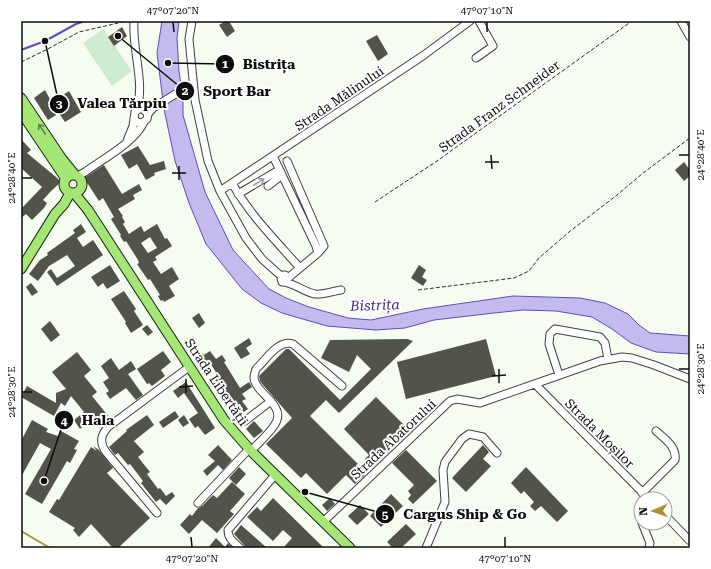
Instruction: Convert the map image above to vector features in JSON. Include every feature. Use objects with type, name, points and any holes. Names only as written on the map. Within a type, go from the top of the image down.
[{"type":"main road","name":"Strada Libertății","points":[[21,98],[62,159],[88,210],[224,420],[250,450],[350,548]]},
{"type":"main road","name":"Strada Libertății","points":[[21,112],[75,183]]},
{"type":"main road","points":[[21,269],[75,183]]},
{"type":"street","points":[[75,183],[127,141],[133,138],[147,119],[147,110],[140,99],[134,37],[134,21]]},
{"type":"street","points":[[192,21],[189,39],[190,85],[195,100],[208,161],[220,191],[246,238],[262,259],[286,278],[291,285],[316,294],[341,290]]},
{"type":"street","name":"Strada Mălinului","points":[[220,191],[418,59],[470,21]]},
{"type":"street","points":[[476,58],[493,46],[479,21]]},
{"type":"street","points":[[681,21],[690,38]]},
{"type":"street","points":[[127,141],[134,114],[147,110],[190,85]]},
{"type":"street","points":[[134,118],[137,122],[144,122]]},
{"type":"street","points":[[273,156],[318,253]]},
{"type":"street","points":[[286,278],[323,249],[324,246],[287,161]]},
{"type":"street","points":[[268,186],[281,172]]},
{"type":"street","points":[[238,194],[281,172]]},
{"type":"street","points":[[232,183],[238,194],[297,270]]},
{"type":"street","points":[[559,376],[549,344],[550,334],[555,330],[600,337],[605,343],[608,359]]},
{"type":"street","points":[[198,503],[271,430],[277,421],[278,415],[276,409],[255,382],[254,374],[256,369],[280,345],[288,343],[293,344],[342,386]]},
{"type":"street","name":"Strada Abatorului","points":[[323,522],[450,401],[457,399],[480,403],[608,359],[622,357],[632,358],[654,365],[690,380]]},
{"type":"street","points":[[157,513],[102,447],[102,433],[189,367]]},
{"type":"street","name":"Strada Moșilor","points":[[535,384],[640,491]]},
{"type":"street","points":[[245,421],[270,402]]},
{"type":"street","points":[[644,491],[675,460],[676,454],[673,447],[656,432]]},
{"type":"street","points":[[426,548],[445,502],[443,470],[445,462],[462,439],[469,434],[483,437],[497,453]]},
{"type":"street","points":[[240,548],[230,539],[228,530],[275,475]]},
{"type":"street","points":[[673,523],[690,541]]},
{"type":"street","points":[[645,531],[650,543],[649,548]]},
{"type":"path","points":[[21,62],[79,32],[127,21]]},
{"type":"path","name":"Strada Franz Schneider","points":[[374,202],[437,161],[632,21]]},
{"type":"path","points":[[418,290],[514,278],[529,271],[539,258],[568,232],[690,138]]},
{"type":"green space","points":[[103,29],[132,71],[112,86],[83,43]]},
{"type":"shaded area","name":"Bistrița","points":[[162,21],[179,21],[177,38],[179,71],[183,99],[183,115],[205,192],[233,250],[269,289],[286,298],[309,307],[348,318],[371,320],[423,309],[513,296],[580,298],[605,303],[628,314],[650,333],[690,336],[690,354],[656,352],[631,343],[592,317],[556,311],[523,310],[494,313],[434,320],[405,328],[376,330],[327,326],[282,313],[261,303],[242,289],[206,244],[189,203],[175,161],[164,109],[157,53]]},
{"type":"building","points":[[229,21],[235,31],[227,37],[219,25]]},
{"type":"building","points":[[122,27],[127,36],[114,46],[108,37]]},
{"type":"building","points":[[377,35],[388,54],[378,61],[366,41]]},
{"type":"building","points":[[45,90],[51,101],[48,103],[56,115],[48,120],[34,98]]},
{"type":"building","points":[[69,91],[81,112],[65,122],[58,112],[65,108],[60,100],[64,97],[63,95]]},
{"type":"building","points":[[21,139],[31,150],[27,153],[61,182],[43,200],[47,203],[32,220],[26,214],[21,218],[21,209],[42,187],[21,168]]},
{"type":"building","points":[[138,146],[150,165],[164,161],[166,169],[154,173],[155,175],[146,180],[137,164],[129,169],[121,155]]},
{"type":"building","points":[[684,162],[690,170],[690,176],[684,181],[675,170]]},
{"type":"building","points":[[104,165],[122,194],[139,184],[142,190],[133,195],[135,199],[118,209],[123,216],[122,217],[125,222],[123,224],[129,234],[141,226],[144,232],[157,224],[165,239],[167,238],[172,246],[155,257],[157,260],[153,262],[161,274],[172,267],[179,279],[169,286],[175,296],[164,302],[163,300],[161,301],[158,296],[160,295],[150,279],[148,280],[137,264],[139,263],[138,260],[126,241],[124,242],[120,236],[121,235],[111,219],[114,217],[103,198],[99,201],[84,178]],"holes":[[[150,237],[157,248],[148,253],[141,243]]]},
{"type":"building","points":[[81,224],[86,232],[77,238],[83,247],[93,240],[103,255],[57,286],[47,272],[51,269],[57,278],[75,266],[67,255],[49,266],[38,281],[29,274],[40,260],[48,255],[47,253],[75,233],[73,230]]},
{"type":"building","points":[[110,265],[120,281],[107,289],[103,283],[98,287],[91,277]]},
{"type":"building","points":[[419,265],[426,270],[422,277],[427,280],[423,286],[411,278]]},
{"type":"building","points":[[31,283],[38,292],[32,296],[26,287]]},
{"type":"building","points":[[124,291],[136,309],[134,311],[143,325],[131,333],[125,323],[126,322],[111,299]]},
{"type":"building","points":[[199,313],[205,323],[199,328],[192,318]]},
{"type":"building","points":[[50,321],[60,335],[51,342],[41,329]]},
{"type":"building","points":[[147,325],[153,332],[148,336],[142,329]]},
{"type":"building","points":[[249,338],[252,344],[246,348],[250,354],[241,359],[234,348]]},
{"type":"building","points":[[407,339],[413,341],[339,413],[326,400],[310,416],[358,464],[356,465],[365,475],[355,484],[346,475],[327,494],[306,473],[301,478],[266,444],[292,418],[263,385],[259,376],[286,349],[289,349],[340,400],[371,369],[357,355],[349,372],[321,358],[330,340]]},
{"type":"building","points":[[486,339],[496,376],[406,399],[397,362]]},
{"type":"building","points":[[163,351],[171,362],[161,370],[165,376],[152,386],[149,383],[147,384],[137,369]]},
{"type":"building","points":[[210,351],[216,359],[222,355],[226,361],[224,362],[240,388],[249,382],[252,387],[242,394],[246,399],[242,401],[248,409],[234,419],[226,405],[228,404],[211,378],[217,374],[209,361],[202,366],[196,357],[202,353],[204,355]]},
{"type":"building","points":[[77,352],[91,370],[84,376],[97,392],[92,396],[109,417],[96,427],[90,420],[80,429],[74,420],[84,412],[71,396],[65,406],[61,403],[54,416],[21,397],[27,386],[56,403],[56,393],[66,389],[52,372]]},
{"type":"building","points":[[111,358],[119,370],[131,361],[136,369],[128,374],[143,395],[136,400],[126,388],[110,399],[106,393],[109,391],[103,382],[109,378],[101,366]]},
{"type":"building","points":[[186,382],[215,428],[205,435],[198,426],[195,428],[189,419],[198,413],[184,393],[178,398],[173,391]]},
{"type":"building","points":[[376,397],[405,426],[414,418],[419,423],[373,467],[365,459],[369,455],[344,429]]},
{"type":"building","points":[[175,411],[179,417],[163,428],[159,422]]},
{"type":"building","points":[[147,415],[154,425],[134,441],[144,452],[138,457],[150,472],[147,474],[158,489],[160,488],[166,496],[172,492],[175,496],[166,505],[160,499],[156,502],[141,483],[143,481],[130,464],[128,465],[118,453],[115,455],[109,447],[127,431],[126,430]]},
{"type":"building","points":[[184,415],[189,423],[183,427],[178,420]]},
{"type":"building","points":[[32,420],[48,429],[46,432],[58,436],[61,431],[79,441],[74,449],[77,450],[70,463],[67,461],[42,504],[25,494],[51,449],[40,443],[21,477],[21,441]]},
{"type":"building","points":[[254,421],[263,431],[254,438],[246,429]]},
{"type":"building","points":[[218,445],[232,460],[223,470],[218,465],[207,476],[203,471],[215,461],[208,455]]},
{"type":"building","points":[[483,445],[489,452],[483,459],[491,466],[466,492],[452,478]]},
{"type":"building","points":[[93,446],[99,450],[113,468],[107,473],[150,518],[118,548],[113,548],[91,524],[79,537],[73,530],[75,528],[49,512],[57,499],[59,500],[91,447],[97,451]]},
{"type":"building","points":[[406,450],[437,481],[413,504],[408,499],[411,495],[408,491],[414,485],[392,463]]},
{"type":"building","points":[[239,467],[246,474],[236,485],[229,478]]},
{"type":"building","points":[[526,467],[568,511],[557,522],[541,506],[535,511],[530,506],[534,502],[524,491],[521,494],[511,483]]},
{"type":"building","points":[[232,482],[245,494],[230,511],[234,514],[217,533],[202,520],[189,534],[180,525],[190,514],[192,516],[198,508],[213,495],[217,498]]},
{"type":"building","points":[[391,494],[403,506],[381,527],[370,516]]},
{"type":"building","points":[[273,498],[324,548],[283,548],[292,538],[283,530],[273,541],[247,517],[257,507],[261,511]]},
{"type":"building","points":[[330,498],[335,504],[327,511],[322,505]]},
{"type":"building","points":[[360,505],[369,514],[357,525],[348,516]]},
{"type":"building","points":[[406,524],[416,534],[401,548],[393,548],[387,542]]},
{"type":"building","points":[[241,525],[267,548],[245,548],[234,534]]},
{"type":"building","points":[[216,538],[225,547],[228,543],[233,548],[208,548]]},
{"type":"waterway","points":[[21,50],[45,41],[76,24],[85,21]]},
{"type":"railway","points":[[21,531],[50,548]]},
{"type":"place","name":"Sport Bar","points":[[118,36]]},
{"type":"place","name":"Valea Tărpiu","points":[[45,41]]},
{"type":"place","name":"Bistrița","points":[[168,63]]},
{"type":"place","name":"Hala","points":[[44,481]]},
{"type":"place","name":"Cargus Ship & Go","points":[[305,492]]}]
